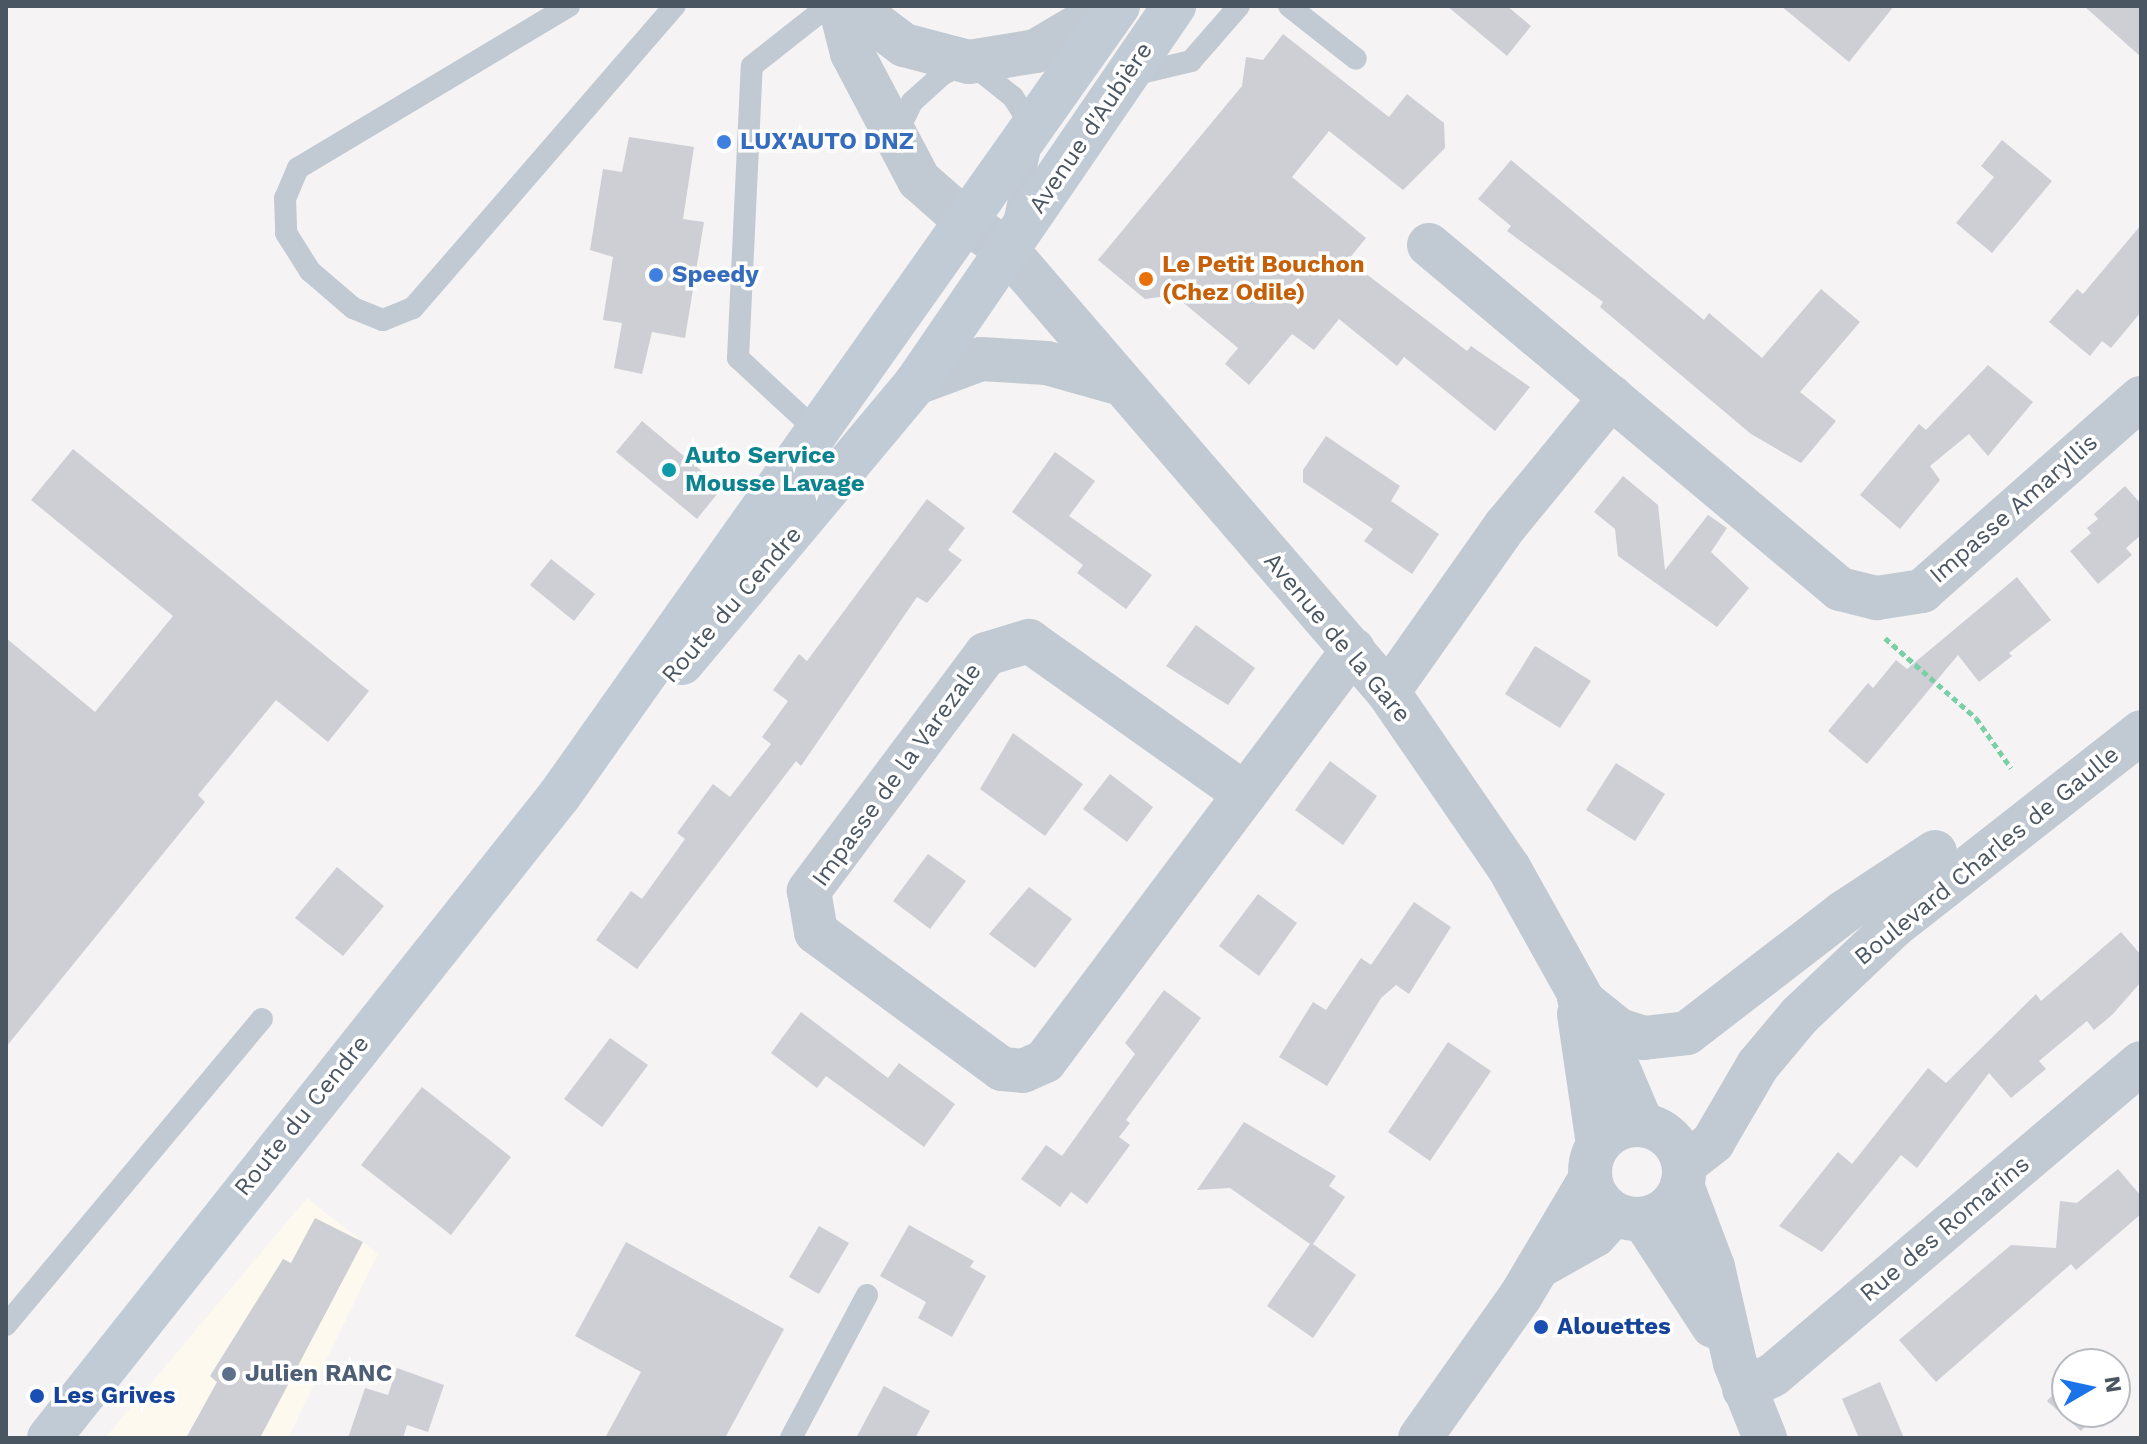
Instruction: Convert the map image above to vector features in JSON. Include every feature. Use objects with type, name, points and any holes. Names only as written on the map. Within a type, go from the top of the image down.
[{"type":"main road","name":"Avenue d'Aubière","points":[[968,223],[1034,130],[1115,6]]},
{"type":"main road","name":"Avenue d'Aubière","points":[[1007,250],[1174,6]]},
{"type":"main road","name":"Route du Cendre","points":[[49,1438],[559,796],[968,223]]},
{"type":"main road","name":"Route du Cendre","points":[[559,796],[741,599],[916,383],[1007,250]]},
{"type":"street","points":[[840,6],[852,53],[919,180],[968,223]]},
{"type":"street","points":[[852,6],[904,45],[969,62],[1036,51],[1115,6]]},
{"type":"street","name":"Avenue de la Gare","points":[[968,223],[1007,250],[1118,383],[1353,650],[1388,692],[1509,868],[1577,996],[1610,1049],[1642,1124],[1665,1133],[1683,1175],[1713,1267],[1739,1376],[1765,1438]]},
{"type":"street","name":"Impasse Amaryllis","points":[[1429,245],[1840,589],[1877,598],[1922,591],[2141,398]]},
{"type":"street","points":[[916,383],[981,359],[1047,363],[1118,383]]},
{"type":"street","points":[[1388,692],[1506,525],[1611,397]]},
{"type":"street","name":"Impasse de la Varezale","points":[[1245,794],[1029,641],[986,654],[809,891],[816,932],[1002,1069],[1023,1071],[1045,1061],[1353,650]]},
{"type":"street","name":"Boulevard Charles de Gaulle","points":[[1611,1189],[1671,1204],[1683,1175],[1713,1142],[1764,1055],[1811,1005],[1894,926],[2141,732]]},
{"type":"street","name":"Boulevard Charles de Gaulle","points":[[1577,996],[1619,1030],[1644,1038],[1687,1033],[1844,912],[1935,852]]},
{"type":"street","name":"Avenue de la Gare","points":[[1577,996],[1611,1189],[1739,1376]]},
{"type":"street","name":"Rue des Romarins","points":[[1739,1376],[1773,1375],[2141,1063]]},
{"type":"street","points":[[1420,1438],[1540,1266],[1595,1235],[1611,1189],[1618,1128],[1642,1124]]},
{"type":"lane","points":[[569,6],[298,168],[285,198],[286,233],[310,271],[353,308],[383,320],[413,308],[675,6]]},
{"type":"lane","points":[[818,432],[738,358],[752,66],[828,6]]},
{"type":"lane","points":[[1127,76],[1191,61],[1239,6]]},
{"type":"lane","points":[[1289,6],[1356,59]]},
{"type":"lane","points":[[896,135],[912,102],[943,74],[969,62],[1013,97],[1034,130],[1007,250]]},
{"type":"lane","points":[[6,1325],[262,1019]]},
{"type":"lane","points":[[791,1438],[867,1295]]},
{"type":"path","points":[[1877,598],[1885,641],[1976,718],[2011,768]]},
{"type":"shaded area","points":[[307,1198],[378,1254],[288,1438],[105,1438]]},
{"type":"building","points":[[1447,6],[1507,6],[1531,26],[1507,56]]},
{"type":"building","points":[[1781,6],[1894,6],[1849,62]]},
{"type":"building","points":[[2084,6],[2141,6],[2141,57]]},
{"type":"building","points":[[1283,34],[1389,117],[1407,94],[1444,123],[1445,148],[1403,190],[1329,131],[1292,177],[1366,238],[1348,260],[1467,351],[1471,346],[1530,387],[1495,431],[1404,357],[1397,366],[1339,319],[1314,350],[1292,334],[1249,385],[1225,364],[1238,348],[1174,295],[1145,299],[1098,260],[1242,86],[1246,57],[1263,60]]},
{"type":"building","points":[[629,137],[694,147],[683,219],[704,222],[685,338],[652,332],[642,374],[614,368],[622,323],[603,320],[613,257],[590,250],[603,169],[622,172]]},
{"type":"building","points":[[2002,140],[2052,181],[1992,253],[1956,223],[1994,177],[1981,166]]},
{"type":"building","points":[[1511,160],[1704,320],[1709,313],[1762,358],[1821,289],[1860,322],[1800,392],[1836,421],[1801,463],[1751,434],[1600,307],[1603,302],[1507,231],[1511,226],[1478,199]]},
{"type":"building","points":[[2141,225],[2141,312],[2111,348],[2102,341],[2090,356],[2049,322],[2077,289],[2083,294]]},
{"type":"building","points":[[1988,365],[2033,402],[1988,456],[1969,434],[1930,466],[1940,480],[1900,529],[1860,495],[1919,424],[1926,430]]},
{"type":"building","name":"Auto Service Mousse Lavage","points":[[642,421],[722,488],[697,519],[616,452]]},
{"type":"building","points":[[1326,436],[1400,486],[1391,501],[1439,534],[1412,574],[1364,541],[1373,529],[1303,482],[1303,470]]},
{"type":"building","points":[[73,449],[369,691],[328,742],[276,700],[198,795],[205,802],[6,1047],[6,638],[95,712],[173,616],[31,500]]},
{"type":"building","points":[[1055,452],[1095,481],[1069,516],[1152,575],[1126,609],[1077,573],[1083,565],[1012,512]]},
{"type":"building","points":[[1623,476],[1658,505],[1665,570],[1708,515],[1727,528],[1711,552],[1749,588],[1717,627],[1618,556],[1615,529],[1594,512]]},
{"type":"building","points":[[2125,486],[2141,504],[2141,535],[2126,548],[2132,555],[2098,584],[2070,551],[2091,533],[2087,528],[2098,519],[2094,514]]},
{"type":"building","points":[[927,499],[965,528],[948,550],[962,560],[927,603],[917,597],[801,766],[796,761],[637,969],[596,940],[631,891],[642,899],[685,839],[677,833],[713,784],[730,797],[771,744],[762,737],[788,701],[773,690],[799,654],[807,661]]},
{"type":"building","points":[[551,559],[595,594],[574,621],[530,585]]},
{"type":"building","points":[[2017,577],[2051,620],[2009,653],[2012,656],[1979,682],[1958,655],[1867,764],[1828,731],[1868,683],[1873,688],[1896,660],[1907,669]]},
{"type":"building","points":[[1196,625],[1255,668],[1228,705],[1166,666]]},
{"type":"building","points":[[1535,646],[1591,681],[1560,728],[1505,694]]},
{"type":"building","points":[[1013,733],[1083,784],[1045,836],[980,789]]},
{"type":"building","points":[[1330,761],[1377,796],[1343,845],[1295,810]]},
{"type":"building","points":[[1616,763],[1665,794],[1635,841],[1586,810]]},
{"type":"building","points":[[1110,774],[1153,807],[1127,842],[1083,809]]},
{"type":"building","points":[[928,854],[966,881],[930,929],[893,901]]},
{"type":"building","points":[[337,867],[384,906],[343,956],[295,918]]},
{"type":"building","points":[[1029,887],[1072,919],[1035,968],[989,934]]},
{"type":"building","points":[[1258,894],[1297,923],[1259,976],[1219,946]]},
{"type":"building","points":[[1414,902],[1451,927],[1409,994],[1396,985],[1381,998],[1327,1086],[1279,1057],[1313,1002],[1326,1010],[1361,958],[1371,965]]},
{"type":"building","points":[[2121,932],[2141,955],[2141,982],[2112,1015],[2094,1030],[2087,1021],[2039,1061],[2046,1069],[2011,1098],[1989,1073],[1917,1168],[1901,1155],[1822,1252],[1779,1226],[1838,1152],[1852,1164],[1928,1068],[1946,1083],[2036,994],[2041,1001]]},
{"type":"building","points":[[1164,990],[1201,1018],[1126,1120],[1130,1123],[1119,1137],[1130,1145],[1087,1204],[1071,1192],[1060,1207],[1021,1179],[1046,1145],[1062,1156],[1135,1054],[1125,1043]]},
{"type":"building","points":[[801,1012],[888,1078],[899,1063],[955,1104],[924,1147],[826,1076],[817,1088],[771,1053]]},
{"type":"building","points":[[610,1038],[648,1065],[602,1127],[564,1099]]},
{"type":"building","points":[[1448,1042],[1491,1071],[1430,1161],[1388,1132]]},
{"type":"building","points":[[422,1087],[511,1157],[451,1235],[361,1165]]},
{"type":"building","points":[[1244,1122],[1336,1176],[1329,1186],[1345,1197],[1313,1244],[1356,1275],[1313,1338],[1267,1306],[1310,1244],[1230,1188],[1197,1190]]},
{"type":"building","points":[[2118,1169],[2141,1196],[2141,1214],[2076,1270],[2071,1264],[1936,1382],[1899,1340],[2011,1245],[2056,1248],[2060,1201],[2077,1203]]},
{"type":"building","points":[[315,1218],[363,1242],[260,1438],[186,1438],[217,1382],[210,1376],[283,1259],[291,1263]]},
{"type":"building","points":[[909,1225],[974,1261],[970,1267],[986,1276],[952,1337],[918,1318],[926,1302],[880,1276]]},
{"type":"building","points":[[819,1226],[849,1243],[819,1294],[789,1277]]},
{"type":"building","points":[[626,1242],[784,1329],[725,1438],[605,1438],[641,1372],[575,1336]]},
{"type":"building","points":[[397,1368],[444,1385],[428,1432],[407,1425],[403,1438],[348,1438],[365,1388],[388,1395]]},
{"type":"building","points":[[1880,1382],[1904,1438],[1859,1438],[1842,1399]]},
{"type":"building","points":[[884,1386],[930,1411],[915,1438],[856,1438]]},
{"type":"place","name":"LUX'AUTO DNZ","points":[[724,142]]},
{"type":"place","name":"Speedy","points":[[656,275]]},
{"type":"place","name":"Le Petit Bouchon (Chez Odile)","points":[[1146,279]]},
{"type":"place","name":"Auto Service Mousse Lavage","points":[[669,470]]},
{"type":"place","name":"Alouettes","points":[[1541,1327]]},
{"type":"place","name":"Julien RANC","points":[[229,1374]]},
{"type":"place","name":"Les Grives","points":[[37,1396]]}]
